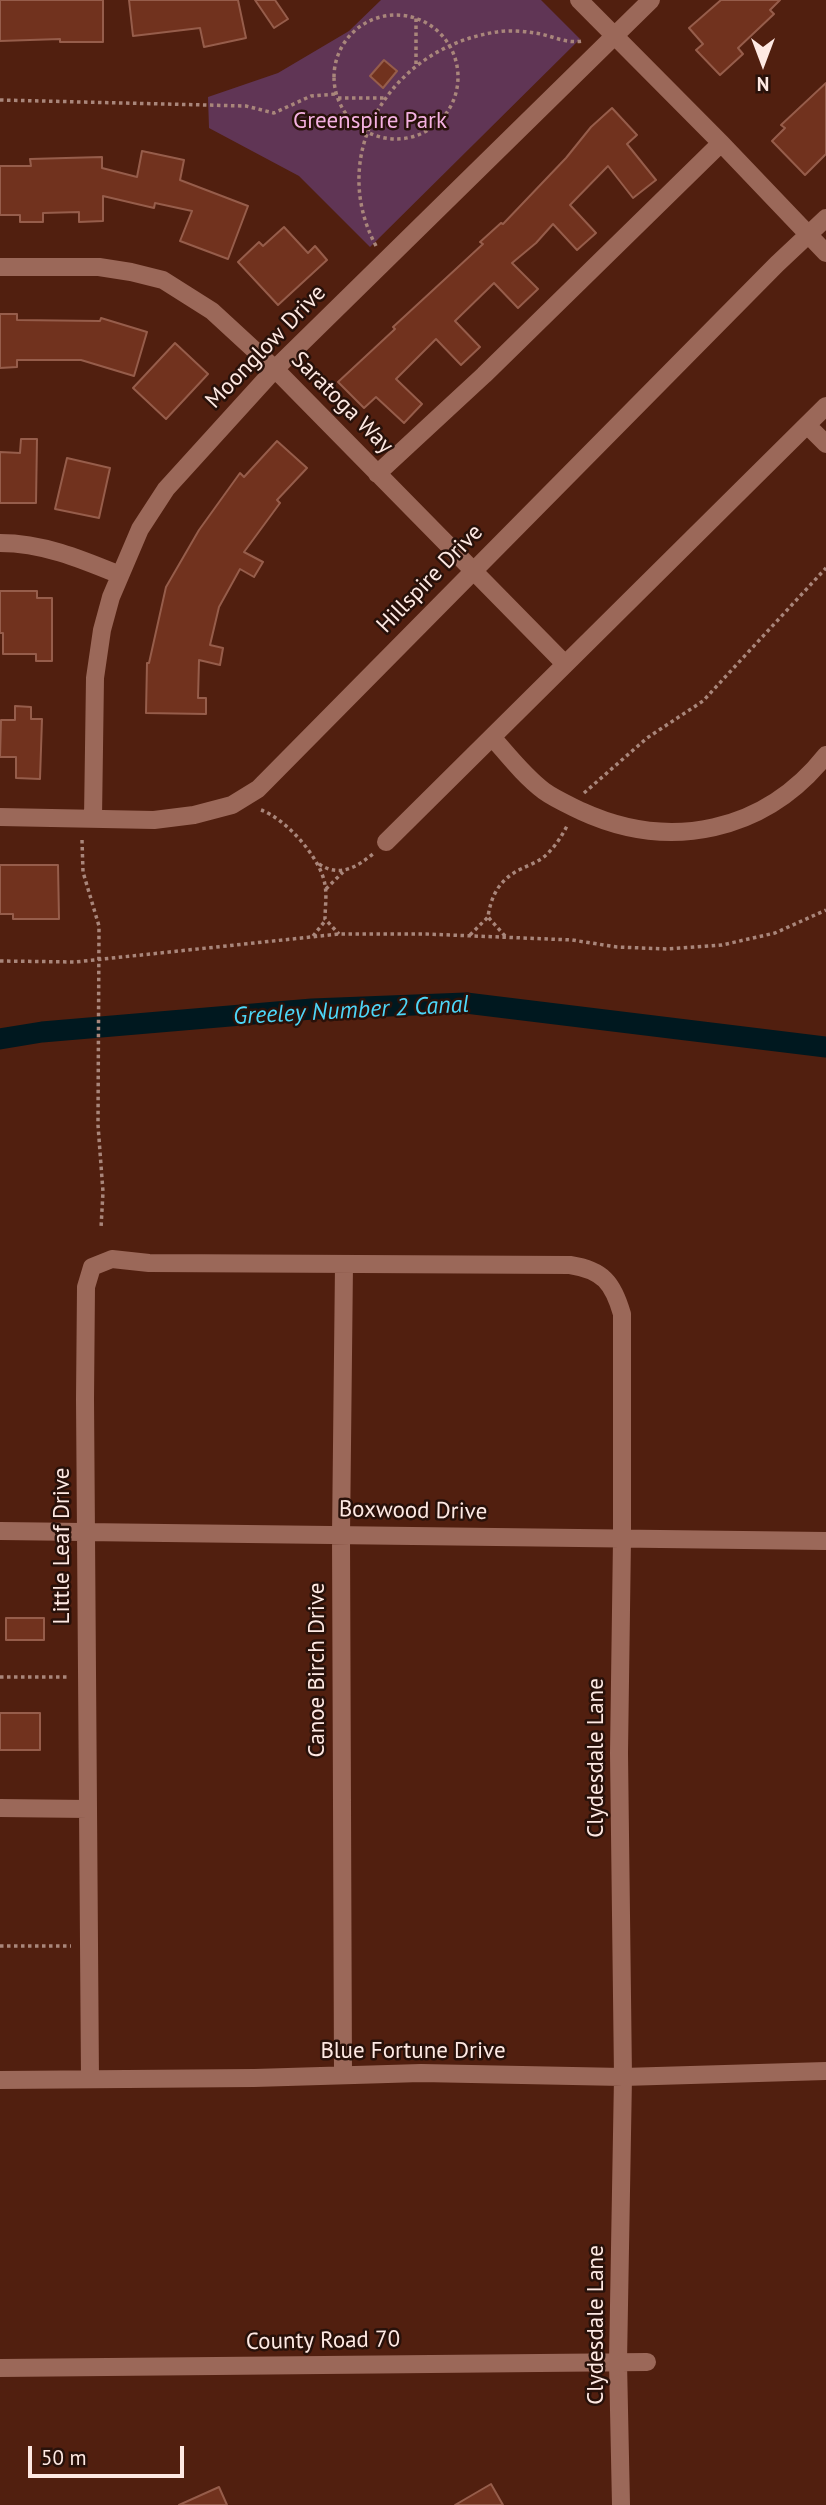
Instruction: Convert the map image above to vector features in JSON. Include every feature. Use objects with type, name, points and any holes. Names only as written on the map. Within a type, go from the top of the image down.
[{"type":"street","points":[[579,0],[826,253]]},
{"type":"street","name":"Moonglow Drive","points":[[93,818],[95,678],[102,630],[120,575],[140,529],[166,489],[275,369],[650,0]]},
{"type":"street","points":[[377,474],[484,375],[721,143]]},
{"type":"street","name":"Hillspire Drive","points":[[0,817],[154,820],[194,815],[232,805],[258,789],[472,570],[826,218]]},
{"type":"street","name":"Saratoga Way","points":[[0,267],[100,267],[131,272],[163,280],[212,311],[275,369],[565,664]]},
{"type":"street","points":[[386,842],[826,406]]},
{"type":"street","points":[[807,425],[826,444]]},
{"type":"street","points":[[0,543],[32,544],[82,559],[120,575]]},
{"type":"street","points":[[492,737],[544,790],[609,822],[645,831],[707,830],[739,821],[790,791],[815,769],[826,755]]},
{"type":"street","name":"Little Leaf Drive","points":[[90,2079],[86,1287],[92,1267],[112,1259],[149,1263],[344,1265]]},
{"type":"street","name":"Canoe Birch Drive","points":[[343,2076],[341,1535],[344,1265]]},
{"type":"street","name":"Clydesdale Lane","points":[[344,1265],[570,1265],[586,1268],[601,1277],[615,1291],[622,1314],[619,1753],[623,2077],[618,2362],[621,2505]]},
{"type":"street","name":"Boxwood Drive","points":[[0,1531],[826,1541]]},
{"type":"street","points":[[0,1808],[88,1809]]},
{"type":"street","name":"Blue Fortune Drive","points":[[0,2080],[422,2073],[623,2077],[826,2071]]},
{"type":"street","name":"County Road 70","points":[[0,2368],[647,2362]]},
{"type":"path","points":[[385,15],[416,18],[424,20],[440,32],[449,44],[458,66],[458,86],[453,104],[441,120],[423,133],[402,139],[381,137],[361,128],[345,113],[337,96],[333,72],[339,51],[351,33],[366,21],[385,15]]},
{"type":"path","points":[[416,18],[416,64]]},
{"type":"path","points":[[387,261],[367,230],[361,207],[362,156],[368,132],[384,98],[399,79],[416,64],[449,44],[469,37],[500,31],[533,32],[572,43],[615,35]]},
{"type":"path","points":[[0,100],[246,106],[274,113],[311,96],[384,98]]},
{"type":"path","points":[[468,936],[480,928],[488,917],[492,899],[502,882],[550,851],[561,837],[583,795],[647,738],[693,709],[713,691],[768,628],[826,568]]},
{"type":"path","points":[[256,808],[271,814],[300,839],[316,863],[325,890],[325,919],[322,927],[312,937]]},
{"type":"path","points":[[82,840],[83,872],[99,926],[99,1111],[103,1192],[101,1228]]},
{"type":"path","points":[[325,890],[343,871],[367,859],[386,842]]},
{"type":"path","points":[[316,863],[326,869],[343,871]]},
{"type":"path","points":[[0,961],[75,962],[339,934],[572,940],[617,947],[667,949],[708,946],[775,933],[826,909]]},
{"type":"path","points":[[488,917],[506,937]]},
{"type":"path","points":[[325,919],[339,934]]},
{"type":"path","points":[[0,1677],[70,1677]]},
{"type":"path","points":[[0,1946],[71,1946]]},
{"type":"green space","name":"Greenspire Park","points":[[381,0],[541,0],[580,39],[370,247],[299,176],[209,128],[208,97],[278,73],[349,31]]},
{"type":"building","points":[[0,0],[103,0],[103,42],[60,42],[60,39],[0,41]]},
{"type":"building","points":[[129,0],[238,0],[246,38],[204,47],[200,28],[133,36]]},
{"type":"building","points":[[255,0],[275,0],[288,19],[274,28]]},
{"type":"building","points":[[721,0],[780,0],[770,10],[774,14],[738,48],[743,54],[720,75],[696,50],[703,44],[689,28]]},
{"type":"building","points":[[384,60],[397,71],[383,88],[370,76]]},
{"type":"building","points":[[826,83],[826,154],[805,175],[772,141],[785,128],[781,125]]},
{"type":"building","points":[[612,108],[637,135],[627,144],[656,180],[633,198],[608,166],[570,205],[596,233],[577,250],[553,224],[512,263],[538,289],[518,308],[494,283],[455,321],[480,347],[461,365],[436,339],[396,379],[422,404],[404,423],[376,397],[364,408],[338,382],[483,244],[480,242],[503,224],[566,158],[591,127]]},
{"type":"building","points":[[142,151],[184,160],[180,180],[248,206],[228,259],[180,241],[192,211],[155,203],[154,208],[103,196],[103,221],[79,222],[79,212],[43,213],[43,222],[20,222],[20,215],[0,215],[0,166],[31,166],[30,159],[102,157],[102,168],[137,177]]},
{"type":"building","points":[[284,227],[308,253],[315,246],[327,260],[278,305],[238,262],[259,242],[263,246]]},
{"type":"building","points":[[0,314],[17,314],[17,320],[100,321],[101,318],[147,332],[134,376],[81,360],[17,360],[17,367],[0,368]]},
{"type":"building","points":[[175,343],[208,374],[166,419],[133,388]]},
{"type":"building","points":[[21,439],[37,439],[36,503],[0,503],[0,452],[20,453]]},
{"type":"building","points":[[277,441],[307,468],[277,500],[280,503],[244,552],[263,562],[254,577],[240,569],[219,607],[210,645],[223,648],[220,665],[199,660],[198,698],[206,698],[206,714],[146,713],[147,663],[166,587],[199,530],[240,473],[244,477]]},
{"type":"building","points":[[67,458],[110,468],[99,518],[55,509]]},
{"type":"building","points":[[0,591],[37,591],[37,598],[52,598],[52,661],[36,661],[36,654],[3,654]]},
{"type":"building","points":[[15,706],[31,707],[31,719],[42,719],[40,779],[16,778],[16,757],[0,757],[1,720],[15,720]]},
{"type":"building","points":[[0,865],[58,865],[59,919],[13,919],[13,914],[0,914]]},
{"type":"building","points":[[6,1618],[44,1618],[44,1640],[6,1640]]},
{"type":"building","points":[[0,1713],[40,1713],[40,1750],[0,1750]]},
{"type":"building","points":[[491,2484],[503,2505],[455,2505]]},
{"type":"building","points":[[219,2487],[227,2505],[179,2505]]},
{"type":"waterway","name":"Greeley Number 2 Canal","points":[[0,1039],[42,1032],[312,1009],[466,1003],[826,1047]]}]
